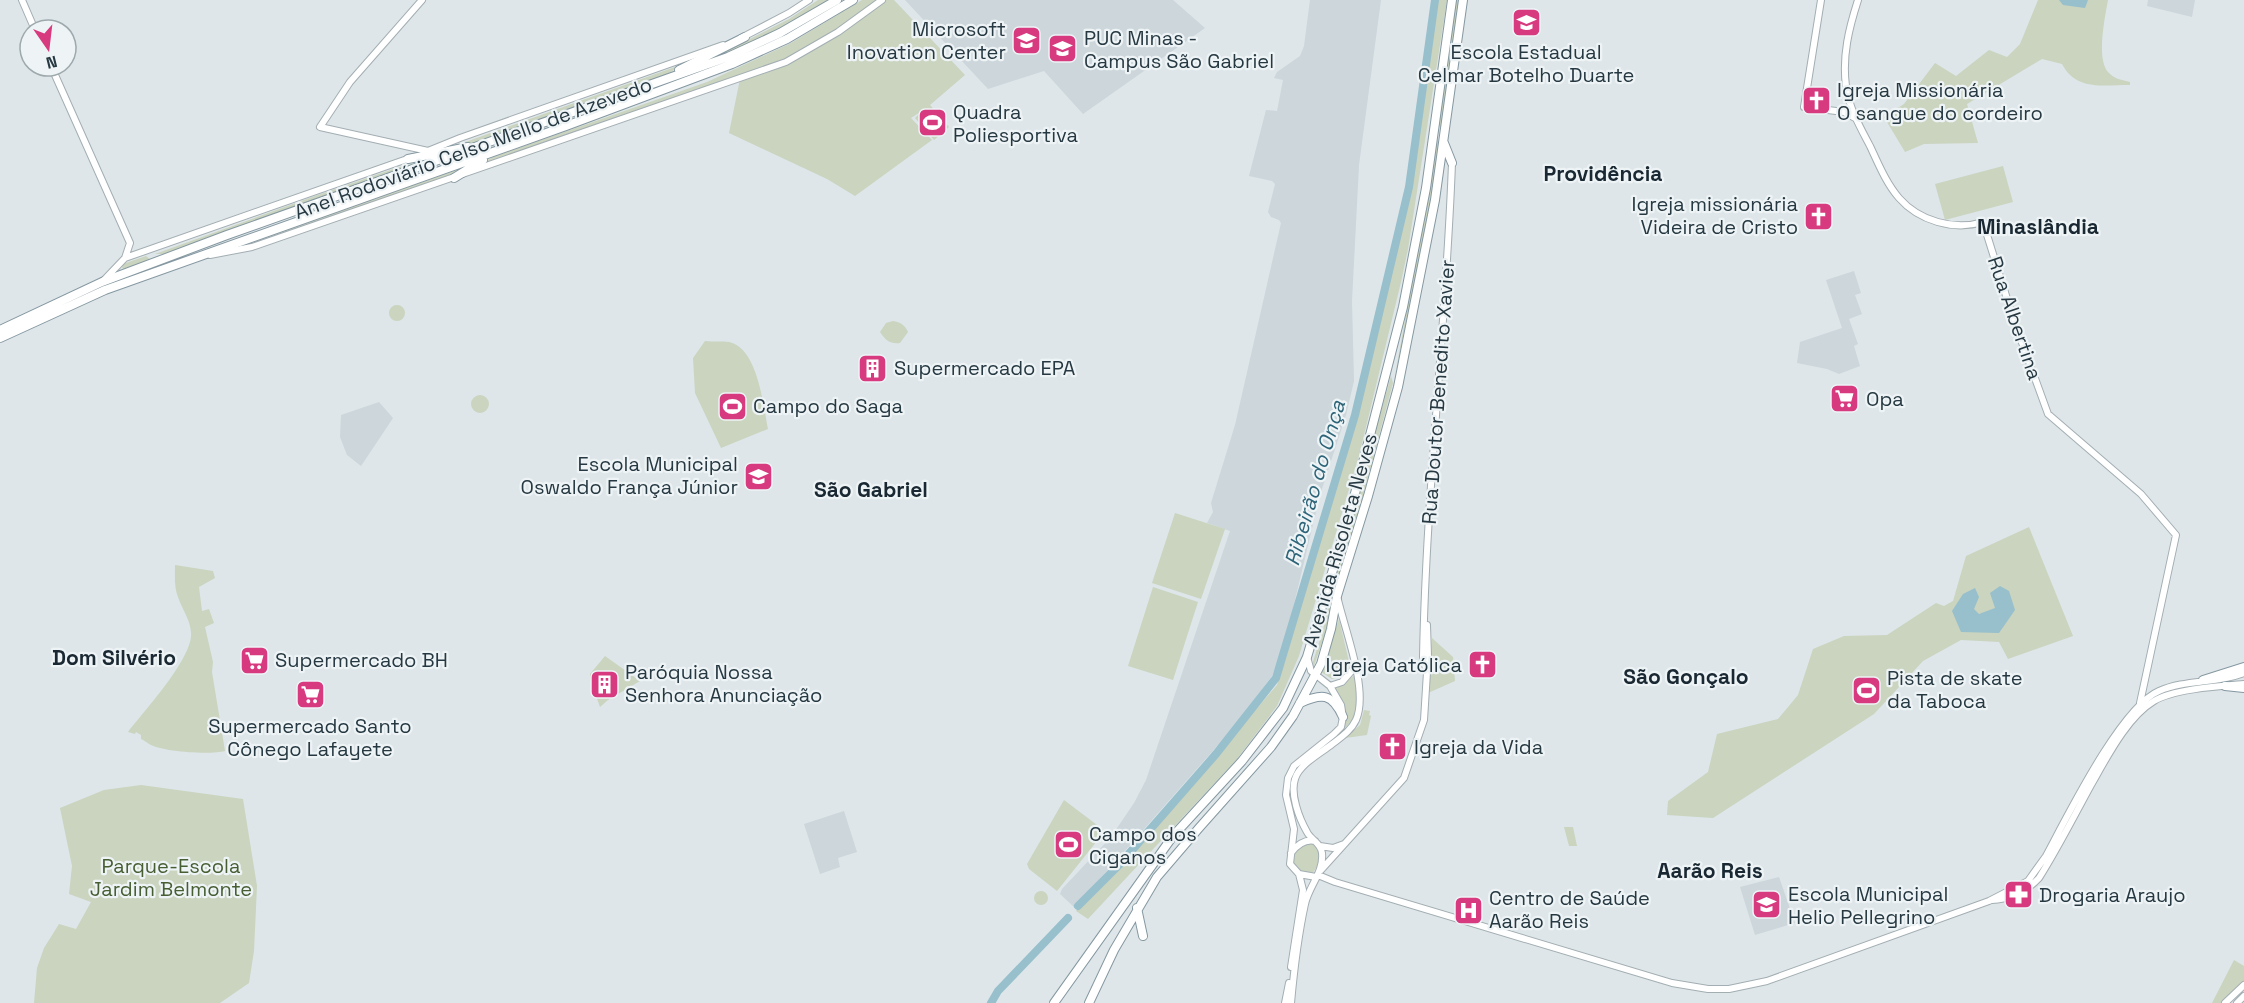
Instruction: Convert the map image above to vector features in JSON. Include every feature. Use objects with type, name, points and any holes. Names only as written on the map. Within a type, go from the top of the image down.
[{"type":"highway","name":"Anel Rodoviário Celso Mello de Azevedo","points":[[0,330],[102,282],[227,235],[728,57],[780,33],[837,0]]},
{"type":"highway","name":"Anel Rodoviário Celso Mello de Azevedo","points":[[0,338],[89,296],[498,151],[732,64],[787,39],[854,0]]},
{"type":"highway","name":"Avenida Risoleta Neves","points":[[1054,1003],[1173,836],[1242,761],[1283,708],[1306,657],[1351,509],[1403,307],[1426,188],[1452,0]]},
{"type":"highway","name":"Avenida Risoleta Neves","points":[[1089,1003],[1137,908],[1157,877],[1271,747],[1300,704],[1321,664],[1337,596],[1398,387],[1435,200],[1463,0]]},
{"type":"highway","points":[[652,84],[745,37]]},
{"type":"highway","points":[[408,159],[496,141]]},
{"type":"highway","points":[[1444,142],[1452,163]]},
{"type":"highway","points":[[454,178],[498,151]]},
{"type":"highway","points":[[2203,680],[2244,667]]},
{"type":"highway","points":[[2225,686],[2244,688]]},
{"type":"highway","points":[[1300,704],[1313,697],[1327,697],[1335,702],[1343,717]]},
{"type":"highway","points":[[1137,908],[1143,936]]},
{"type":"main road","points":[[22,0],[30,18]]},
{"type":"main road","points":[[422,0],[350,82],[320,127],[428,152]]},
{"type":"main road","name":"Anel Rodoviário Celso Mello de Azevedo","points":[[102,282],[125,258],[428,152],[460,138],[745,37],[808,0]]},
{"type":"main road","name":"Anel Rodoviário Celso Mello de Azevedo","points":[[198,257],[252,248],[786,62],[838,32],[882,0]]},
{"type":"main road","points":[[1821,0],[1803,107],[1844,112],[1857,122]]},
{"type":"main road","points":[[1857,122],[1846,85],[1846,39],[1858,0]]},
{"type":"main road","points":[[56,78],[130,243],[146,250]]},
{"type":"main road","points":[[1844,112],[1851,108]]},
{"type":"main road","name":"Rua Albertina","points":[[1857,122],[1894,191],[1912,210],[1937,222],[1966,225],[1983,222],[2013,318],[2048,414],[2140,494],[2176,535],[2144,686]]},
{"type":"main road","name":"Rua Doutor Benedito Xavier","points":[[1291,1003],[1306,901],[1318,874],[1404,778],[1424,720],[1426,669],[1423,657],[1428,537],[1452,163]]},
{"type":"main road","points":[[125,258],[130,243]]},
{"type":"main road","points":[[1318,874],[1322,856],[1318,844],[1307,833],[1293,792],[1295,779],[1301,769],[1347,732],[1355,722],[1359,710],[1360,694],[1355,667],[1337,596]]},
{"type":"main road","points":[[1285,1003],[1303,890],[1299,874],[1291,867],[1289,856],[1294,829],[1286,795],[1288,778],[1294,766],[1341,727],[1343,717],[1341,705],[1330,686],[1315,675],[1308,666],[1306,657]]},
{"type":"main road","points":[[1330,686],[1342,682],[1355,667]]},
{"type":"main road","points":[[1299,874],[1318,874],[1493,931],[1672,983],[1708,989],[1745,987],[1989,901],[2024,884],[2035,873],[2108,747],[2148,697],[2170,687],[2203,680],[2229,679],[2244,673]]},
{"type":"main road","points":[[2144,704],[2171,694],[2244,684]]},
{"type":"main road","points":[[2144,686],[2148,697]]},
{"type":"main road","points":[[2144,686],[2144,704]]},
{"type":"main road","points":[[1289,856],[1301,844],[1310,840],[1333,848],[1347,843]]},
{"type":"main road","points":[[2225,1003],[2244,985]]},
{"type":"main road","points":[[2237,1003],[2244,996]]},
{"type":"shaded area","name":"PUC Minas - Campus São Gabriel","points":[[905,0],[1173,0],[1205,28],[1083,114],[1044,71],[988,89]]},
{"type":"shaded area","points":[[1310,0],[1381,0],[1359,165],[1352,301],[1354,381],[1346,415],[1320,495],[1285,642],[1272,676],[1231,730],[1074,907],[1060,894],[1062,889],[1111,837],[1134,803],[1146,780],[1230,531],[1207,523],[1213,512],[1211,503],[1235,425],[1281,223],[1271,217],[1268,212],[1275,184],[1272,181],[1249,176],[1266,110],[1277,111],[1283,80],[1274,78],[1277,72],[1300,56],[1304,46]]},
{"type":"shaded area","points":[[2148,0],[2195,0],[2192,17],[2147,6]]},
{"type":"shaded area","points":[[1854,271],[1861,293],[1855,295],[1862,314],[1849,319],[1858,344],[1854,346],[1860,366],[1839,374],[1797,363],[1800,342],[1842,328],[1826,280]]},
{"type":"shaded area","points":[[379,402],[393,418],[361,466],[347,455],[340,437],[341,415]]},
{"type":"shaded area","points":[[844,811],[857,852],[838,858],[840,867],[820,874],[804,824]]},
{"type":"shaded area","name":"Escola Municipal Helio Pellegrino","points":[[1779,877],[1795,923],[1755,935],[1740,887]]},
{"type":"green space","points":[[818,0],[831,0],[767,36],[703,63],[789,19]]},
{"type":"green space","points":[[862,0],[877,0],[842,26],[792,56],[811,49],[882,0],[894,0],[965,75],[930,105],[949,127],[934,140],[915,118],[922,111],[911,118],[932,140],[855,196],[827,179],[729,133],[740,79],[469,170],[493,157],[707,82],[791,43]]},
{"type":"green space","points":[[1436,0],[1447,0],[1408,249],[1359,456],[1299,656],[1277,706],[1237,759],[1088,919],[1076,911],[1166,813],[1277,685],[1365,379],[1408,195]]},
{"type":"green space","points":[[1456,0],[1459,0],[1442,130],[1439,125]]},
{"type":"green space","points":[[2038,0],[2108,0],[2102,38],[2104,66],[2113,76],[2130,82],[2130,85],[2083,83],[2068,73],[2062,64],[2042,59],[1967,104],[1978,143],[1924,144],[1905,152],[1884,117],[1904,104],[1935,63],[1956,76],[1989,50],[2007,57],[2020,44]]},
{"type":"green space","points":[[689,62],[656,80],[484,141],[446,149]]},
{"type":"green space","points":[[1437,140],[1440,143],[1430,207],[1395,376]]},
{"type":"green space","points":[[434,158],[167,254],[155,254],[396,168]]},
{"type":"green space","points":[[474,164],[453,176],[243,245]]},
{"type":"green space","points":[[2003,166],[2013,202],[1945,220],[1935,184]]},
{"type":"green space","points":[[146,256],[151,260],[125,270],[122,268],[123,264]]},
{"type":"green space","points":[[394,305],[400,305],[405,313],[403,319],[394,321],[389,316],[389,310]]},
{"type":"green space","points":[[893,321],[902,324],[908,332],[900,343],[888,341],[880,332],[886,323]]},
{"type":"green space","name":"Campo do Saga","points":[[705,341],[729,342],[739,346],[747,355],[758,379],[768,429],[721,448],[695,393],[693,358]]},
{"type":"green space","points":[[1391,376],[1393,383],[1331,616],[1313,669],[1311,668],[1323,630],[1334,579]]},
{"type":"green space","points":[[480,395],[486,398],[489,404],[486,410],[480,413],[474,410],[471,404],[474,398]]},
{"type":"green space","points":[[1175,513],[1225,529],[1201,599],[1152,583]]},
{"type":"green space","points":[[2029,527],[2073,636],[2008,659],[1999,642],[1961,640],[1923,661],[1874,714],[1713,818],[1667,815],[1668,801],[1708,772],[1717,734],[1778,719],[1798,695],[1813,649],[1844,636],[1887,635],[1936,603],[1944,606],[1953,601],[1966,556]]},
{"type":"green space","points":[[175,565],[213,571],[215,578],[199,587],[202,611],[209,609],[214,623],[205,627],[213,662],[212,672],[225,751],[198,753],[175,751],[156,747],[141,739],[141,735],[136,732],[135,734],[128,732],[177,669],[190,643],[191,632],[188,618],[176,589]]},
{"type":"green space","points":[[1153,587],[1198,602],[1173,680],[1128,666]]},
{"type":"green space","points":[[1339,619],[1350,666],[1345,676],[1332,679],[1321,672]]},
{"type":"green space","points":[[1432,638],[1453,657],[1455,681],[1428,693]]},
{"type":"green space","points":[[605,656],[640,681],[600,707],[590,674]]},
{"type":"green space","points":[[1355,675],[1356,711],[1344,729],[1344,708],[1335,688]]},
{"type":"green space","points":[[1364,710],[1370,711],[1371,716],[1367,735],[1345,738],[1360,725]]},
{"type":"green space","name":"Parque-Escola Jardim Belmonte","points":[[141,785],[243,799],[257,886],[254,951],[249,983],[220,1003],[34,1003],[37,968],[44,948],[59,924],[76,929],[91,902],[69,894],[72,866],[60,808],[104,790]]},
{"type":"green space","name":"Campo dos Ciganos","points":[[1064,800],[1105,831],[1057,891],[1029,869],[1027,864]]},
{"type":"green space","points":[[1564,827],[1573,827],[1577,846],[1569,846]]},
{"type":"green space","points":[[1312,843],[1320,851],[1317,867],[1312,874],[1300,871],[1292,864],[1298,850]]},
{"type":"green space","points":[[1041,891],[1046,893],[1048,898],[1046,903],[1041,905],[1036,903],[1034,898],[1036,893]]},
{"type":"green space","points":[[2234,960],[2244,966],[2244,983],[2222,1003],[2212,1003]]},
{"type":"water","points":[[2059,0],[2088,0],[2085,8],[2063,5]]},
{"type":"water","points":[[2000,586],[2009,591],[2015,610],[1999,633],[1961,632],[1952,611],[1963,594],[1975,588],[1979,597],[1974,609],[1979,614],[1995,608],[1990,593]]},
{"type":"waterway","name":"Ribeirão do Onça","points":[[1078,906],[1119,865],[1216,754],[1276,678],[1355,415],[1409,187],[1435,0]]},
{"type":"waterway","name":"Ribeirão do Onça","points":[[991,1003],[998,991],[1068,918]]},
{"type":"place","name":"Escola Estadual Celmar Botelho Duarte","points":[[1526,22]]},
{"type":"place","name":"Microsoft Inovation Center","points":[[1027,41]]},
{"type":"place","name":"PUC Minas - Campus São Gabriel","points":[[1063,49]]},
{"type":"place","name":"Igreja Missionária O sangue do cordeiro","points":[[1816,101]]},
{"type":"place","name":"Quadra Poliesportiva","points":[[932,123]]},
{"type":"place","name":"Igreja missionária Videira de Cristo","points":[[1819,216]]},
{"type":"place","name":"Supermercado EPA","points":[[873,368]]},
{"type":"place","name":"Opa","points":[[1845,399]]},
{"type":"place","name":"Campo do Saga","points":[[732,406]]},
{"type":"place","name":"Escola Municipal Oswaldo França Júnior","points":[[759,476]]},
{"type":"place","name":"Supermercado BH","points":[[254,660]]},
{"type":"place","name":"Igreja Católica","points":[[1483,665]]},
{"type":"place","name":"Paróquia Nossa Senhora Anunciação","points":[[604,684]]},
{"type":"place","name":"Pista de skate da Taboca","points":[[1866,690]]},
{"type":"place","name":"Supermercado Santo Cônego Lafayete","points":[[310,695]]},
{"type":"place","name":"Igreja da Vida","points":[[1393,747]]},
{"type":"place","name":"Campo dos Ciganos","points":[[1068,845]]},
{"type":"place","name":"Drogaria Araujo","points":[[2018,895]]},
{"type":"place","name":"Escola Municipal Helio Pellegrino","points":[[1767,905]]},
{"type":"place","name":"Centro de Saúde Aarão Reis","points":[[1468,910]]},
{"type":"district","name":"Providência","points":[[1603,174]]},
{"type":"district","name":"Minaslândia","points":[[2038,227]]},
{"type":"district","name":"São Gabriel","points":[[871,490]]},
{"type":"district","name":"Dom Silvério","points":[[114,658]]},
{"type":"district","name":"São Gonçalo","points":[[1686,677]]},
{"type":"district","name":"Aarão Reis","points":[[1710,871]]}]
